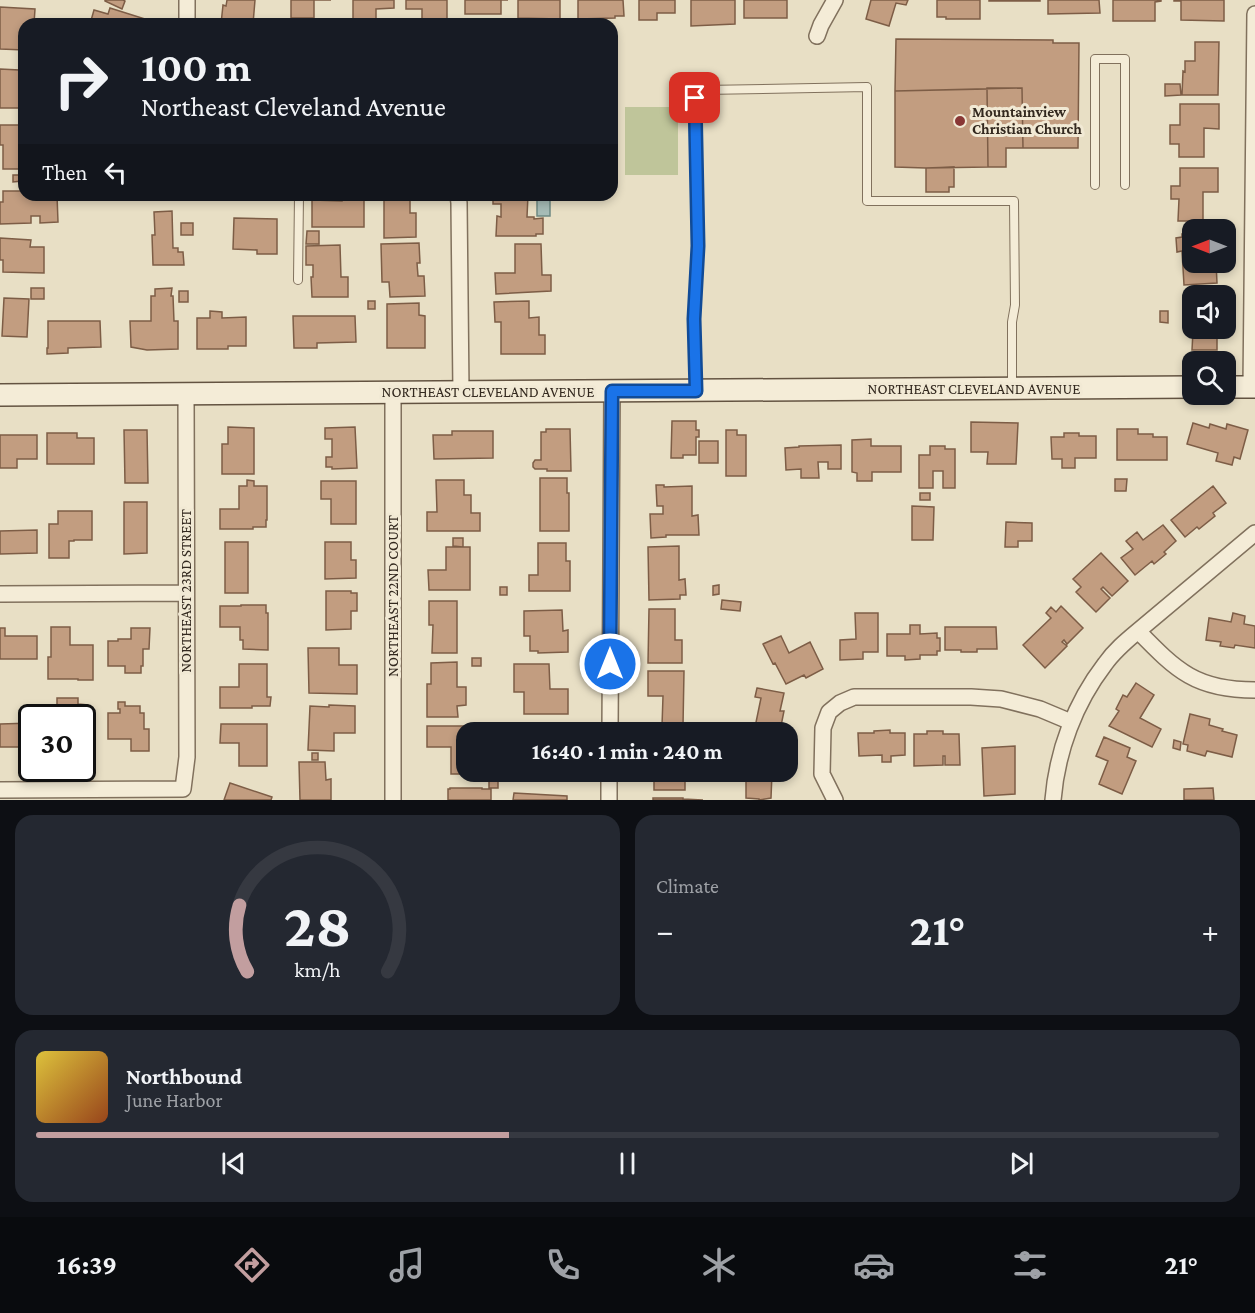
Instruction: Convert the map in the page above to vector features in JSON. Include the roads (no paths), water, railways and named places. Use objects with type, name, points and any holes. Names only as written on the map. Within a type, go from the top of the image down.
[{"type":"street","points":[[187,0],[187,18]]},
{"type":"street","points":[[817,36],[835,0]]},
{"type":"street","points":[[1236,387],[1253,387],[1255,14]]},
{"type":"street","points":[[459,201],[461,392]]},
{"type":"street","name":"NORTHEAST CLEVELAND AVENUE","points":[[0,396],[1182,387]]},
{"type":"street","points":[[610,722],[612,391]]},
{"type":"street","name":"NORTHEAST 23RD STREET","points":[[84,795],[183,789],[187,757],[186,393]]},
{"type":"street","name":"NORTHEAST 22ND COURT","points":[[393,393],[393,800]]},
{"type":"street","points":[[1053,800],[1059,762],[1071,722],[1090,686],[1106,663],[1138,631],[1255,533]]},
{"type":"street","points":[[0,594],[186,593]]},
{"type":"street","points":[[1138,631],[1161,655],[1179,670],[1198,681],[1217,687],[1255,690]]},
{"type":"street","points":[[835,800],[822,774],[823,728],[829,712],[840,703],[855,697],[1001,699],[1040,709],[1071,722]]},
{"type":"street","points":[[609,782],[609,800]]},
{"type":"street","points":[[0,790],[84,795]]},
{"type":"lane","points":[[1095,185],[1095,59],[1125,59],[1125,185]]},
{"type":"lane","points":[[696,391],[694,319],[698,246],[695,98],[703,90],[867,87],[867,201],[1014,201],[1015,305],[1012,322],[1012,388]]},
{"type":"lane","points":[[298,280],[299,201]]},
{"type":"water","points":[[537,201],[550,201],[550,216],[537,216]]},
{"type":"place","name":"Mountainview Christian Church","points":[[960,121]]}]
